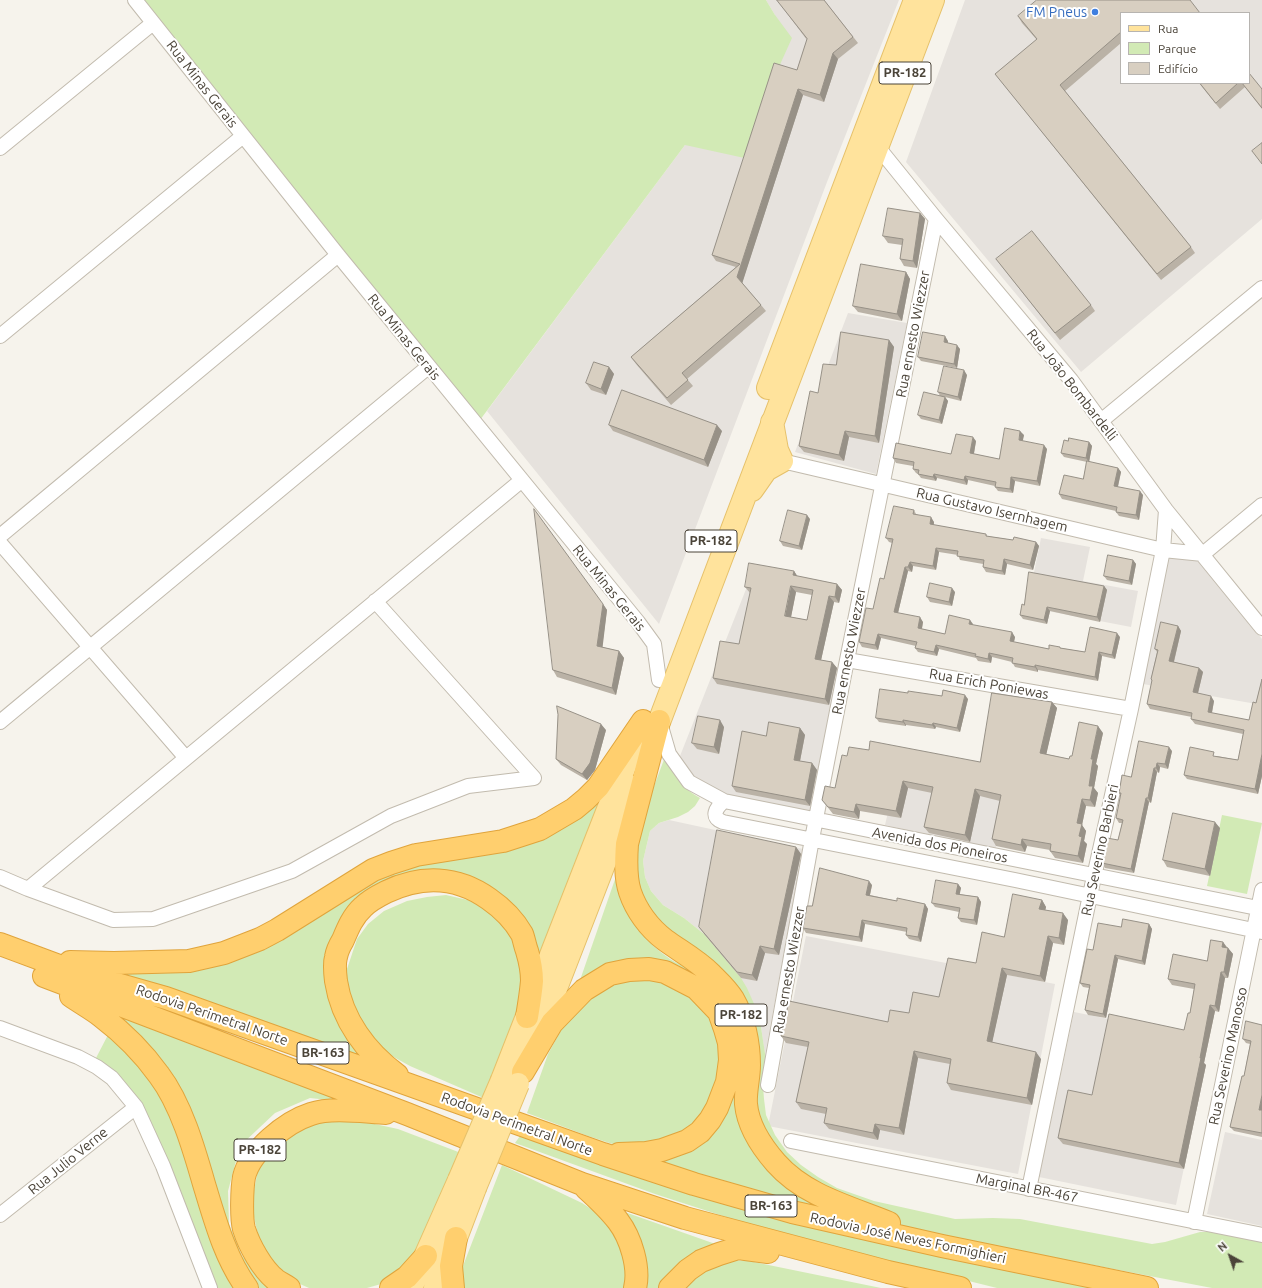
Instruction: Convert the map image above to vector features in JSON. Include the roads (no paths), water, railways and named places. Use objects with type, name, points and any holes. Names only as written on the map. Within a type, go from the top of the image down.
[{"type":"highway","points":[[38,966],[81,963],[189,961],[224,954],[240,948],[277,930],[373,870],[416,855],[503,840],[540,828],[572,810],[586,799],[651,721]]},
{"type":"highway","name":"PR-182","points":[[651,721],[627,844],[626,860],[629,891],[644,920],[652,929],[707,970],[732,997],[739,1010],[746,1034],[749,1064],[746,1104],[750,1121],[756,1134],[776,1162],[793,1180],[807,1189],[942,1246]]},
{"type":"highway","points":[[418,1088],[396,1074],[372,1053],[353,1029],[338,994],[335,975],[336,956],[349,924],[363,907],[374,898],[394,888],[419,881],[437,880],[461,884],[480,893],[499,906],[512,920],[522,935],[531,964],[532,981],[527,1017]]},
{"type":"highway","name":"Rodovia Perimetral Norte","points":[[0,944],[38,966],[582,1184]]},
{"type":"highway","name":"Rodovia Perimetral Norte","points":[[0,960],[78,973],[166,998],[603,1154]]},
{"type":"highway","points":[[38,966],[102,1016],[135,1046],[160,1075],[177,1107],[196,1154],[220,1237],[239,1278],[247,1288]]},
{"type":"highway","points":[[514,1079],[552,1024],[584,990],[610,974],[629,970],[649,969],[665,972],[696,988],[719,1012],[726,1029],[729,1043],[730,1060],[727,1082],[717,1108],[710,1120],[700,1132],[687,1141],[676,1146],[646,1153],[603,1154]]},
{"type":"highway","name":"PR-182","points":[[289,1288],[275,1279],[261,1263],[250,1244],[243,1227],[243,1195],[245,1176],[251,1162],[270,1138],[296,1120],[311,1114],[326,1111],[407,1114]]},
{"type":"highway","name":"Rodovia José Neves Formighieri","points":[[603,1154],[694,1184],[792,1212],[942,1246],[1147,1288]]},
{"type":"highway","points":[[582,1184],[618,1221],[626,1234],[634,1255],[637,1281],[635,1288]]},
{"type":"highway","name":"BR-163","points":[[582,1184],[685,1218],[888,1272],[960,1288]]},
{"type":"highway","points":[[453,1288],[451,1266],[456,1238]]},
{"type":"highway","points":[[670,1288],[688,1270],[701,1261],[738,1248],[758,1250],[840,1267],[888,1272]]},
{"type":"highway","points":[[391,1288],[407,1277],[426,1256]]},
{"type":"main road","name":"PR-182","points":[[651,721],[659,680],[915,0]]},
{"type":"main road","name":"PR-182","points":[[514,1079],[527,1017],[740,507],[933,0]]},
{"type":"main road","points":[[740,507],[766,470],[782,461],[777,450],[772,422]]},
{"type":"main road","points":[[411,1288],[426,1256],[467,1184],[514,1079],[545,1017],[651,721]]},
{"type":"main road","points":[[435,1288],[456,1238],[467,1184]]},
{"type":"street","name":"Rua Minas Gerais","points":[[135,0],[428,367],[638,622],[654,644],[659,680]]},
{"type":"street","points":[[0,148],[154,23]]},
{"type":"street","points":[[0,336],[243,136]]},
{"type":"street","name":"Rua João Bombardelli","points":[[877,146],[1071,380],[1166,510],[1262,628]]},
{"type":"street","name":"Rua ernesto Wiezzer","points":[[768,1085],[846,660],[936,219]]},
{"type":"street","points":[[0,536],[338,255]]},
{"type":"street","points":[[1101,421],[1262,288]]},
{"type":"street","points":[[0,722],[428,367]]},
{"type":"street","name":"Rua Gustavo Isernhagem","points":[[782,461],[1163,550],[1203,554]]},
{"type":"street","points":[[28,889],[522,480]]},
{"type":"street","points":[[1203,554],[1262,505]]},
{"type":"street","name":"Rua Severino Barbieri","points":[[1028,1189],[1094,875],[1131,709],[1163,550],[1166,510]]},
{"type":"street","points":[[0,543],[186,758]]},
{"type":"street","points":[[0,877],[28,889],[113,920],[153,919],[292,871],[391,816],[468,786],[534,778],[375,601]]},
{"type":"street","name":"Rua Erich Poniewas","points":[[846,660],[1131,709]]},
{"type":"street","name":"Avenida dos Pioneiros","points":[[651,721],[669,754],[689,782],[724,801],[1260,908]]},
{"type":"street","points":[[724,801],[716,810],[715,816],[718,820],[723,822],[1015,880],[1258,931]]},
{"type":"street","points":[[919,861],[923,841]]},
{"type":"street","points":[[1015,880],[1018,860]]},
{"type":"street","name":"Rua Severino Manosso","points":[[1194,1222],[1258,931],[1262,890]]},
{"type":"street","points":[[0,1028],[78,1056],[97,1067],[112,1078],[136,1107],[163,1166],[210,1288]]},
{"type":"street","name":"Rua Julio Verne","points":[[0,1215],[136,1107]]},
{"type":"street","name":"Marginal BR-467","points":[[791,1141],[1262,1235]]},
{"type":"place","name":"FM Pneus","points":[[1095,12]]}]
